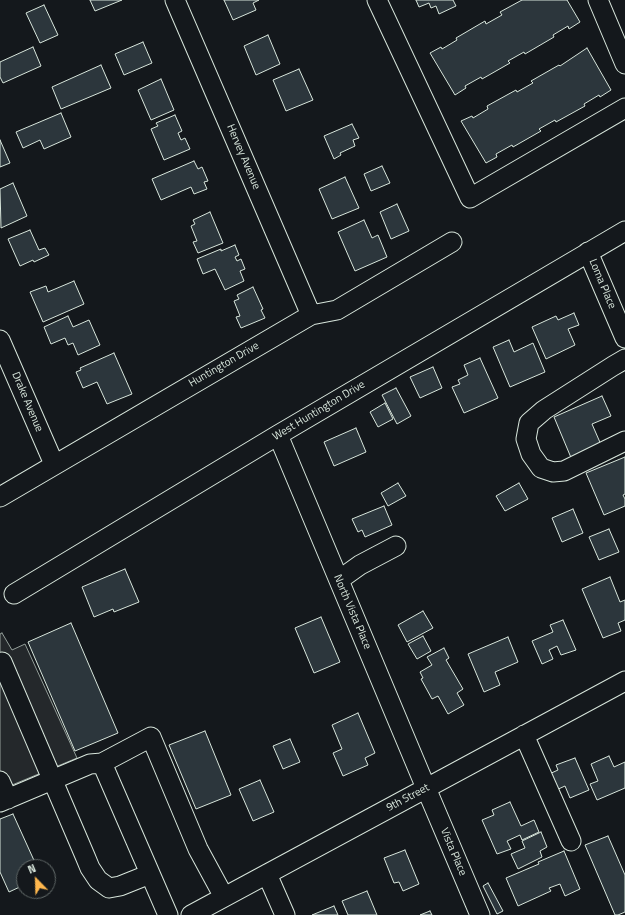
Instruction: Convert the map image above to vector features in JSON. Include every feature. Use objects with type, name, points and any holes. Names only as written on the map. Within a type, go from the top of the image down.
[{"type":"street","name":"Hervey Avenue","points":[[175,0],[311,315]]},
{"type":"street","points":[[377,0],[470,198],[625,108]]},
{"type":"street","points":[[598,0],[625,64]]},
{"type":"street","name":"West Huntington Drive","points":[[14,594],[278,435],[625,231]]},
{"type":"street","name":"Huntington Drive","points":[[0,497],[54,464],[311,315],[337,310],[452,242]]},
{"type":"street","name":"Loma Place","points":[[588,252],[625,338]]},
{"type":"street","name":"Drake Avenue","points":[[0,340],[54,464]]},
{"type":"street","points":[[625,359],[544,410],[529,423],[526,439],[531,454],[541,468],[553,472],[564,471],[625,441]]},
{"type":"street","name":"North Vista Place","points":[[278,435],[426,788]]},
{"type":"street","points":[[339,580],[360,566],[396,546]]},
{"type":"street","points":[[0,663],[2,662],[90,868],[98,880],[109,888],[120,886],[150,874]]},
{"type":"street","name":"9th Street","points":[[191,915],[625,681]]},
{"type":"street","points":[[524,735],[571,840]]},
{"type":"street","points":[[0,781],[4,801],[90,764],[102,764],[151,736],[198,849],[224,897]]},
{"type":"street","points":[[102,764],[168,915]]},
{"type":"street","name":"Vista Place","points":[[426,788],[480,915]]},
{"type":"street","points":[[267,874],[285,915]]},
{"type":"shaded area","points":[[2,633],[12,650],[25,644],[77,758],[0,790],[0,634]]},
{"type":"building","points":[[90,0],[122,0],[95,11]]},
{"type":"building","points":[[224,0],[259,0],[253,3],[256,10],[233,20]]},
{"type":"building","points":[[416,0],[453,0],[456,6],[439,14],[436,6],[431,8],[429,3],[419,7]]},
{"type":"building","points":[[522,0],[567,0],[580,22],[569,29],[568,26],[553,35],[554,37],[525,54],[524,52],[508,61],[510,63],[482,79],[481,77],[465,86],[466,88],[455,95],[430,53],[441,47],[442,49],[457,40],[456,38],[485,21],[486,24],[502,15],[500,12]]},
{"type":"building","points":[[44,5],[58,35],[40,43],[26,13]]},
{"type":"building","points":[[268,35],[280,64],[256,75],[244,46]]},
{"type":"building","points":[[143,42],[152,63],[124,75],[115,54]]},
{"type":"building","points":[[33,47],[41,66],[3,83],[0,77],[0,62]]},
{"type":"building","points":[[587,48],[611,90],[600,97],[599,95],[584,104],[585,106],[556,122],[555,120],[539,129],[541,131],[513,147],[512,145],[496,154],[497,157],[486,163],[461,121],[472,116],[473,118],[488,109],[487,106],[516,90],[517,92],[533,83],[531,81],[559,65],[560,66]]},
{"type":"building","points":[[101,65],[111,88],[61,109],[52,87]]},
{"type":"building","points":[[299,69],[313,100],[286,111],[273,80]]},
{"type":"building","points":[[161,79],[174,110],[151,120],[138,90]]},
{"type":"building","points":[[61,113],[71,137],[44,149],[40,140],[23,148],[16,132]]},
{"type":"building","points":[[175,115],[182,131],[178,133],[181,140],[185,138],[190,149],[164,160],[151,129],[158,126],[156,123]]},
{"type":"building","points":[[352,124],[359,138],[353,140],[355,146],[340,153],[341,155],[334,159],[324,136]]},
{"type":"building","points":[[0,140],[10,163],[0,167]]},
{"type":"building","points":[[194,161],[198,169],[202,167],[208,181],[204,182],[207,189],[194,194],[191,187],[161,200],[152,179]]},
{"type":"building","points":[[382,166],[390,183],[371,191],[364,174]]},
{"type":"building","points":[[345,177],[359,208],[332,219],[319,189]]},
{"type":"building","points":[[13,183],[27,216],[1,228],[0,189]]},
{"type":"building","points":[[397,204],[409,231],[391,239],[380,212]]},
{"type":"building","points":[[210,212],[223,243],[198,253],[193,242],[197,241],[191,226],[195,224],[193,220]]},
{"type":"building","points":[[364,220],[372,238],[378,235],[387,257],[355,271],[338,232]]},
{"type":"building","points":[[30,230],[39,250],[45,248],[49,255],[34,262],[33,260],[20,266],[8,239]]},
{"type":"building","points":[[235,245],[239,255],[235,257],[237,261],[241,259],[245,269],[240,271],[244,281],[225,290],[215,269],[203,274],[197,259]]},
{"type":"building","points":[[74,281],[84,304],[43,322],[30,292],[46,286],[48,292]]},
{"type":"building","points":[[253,287],[263,309],[261,310],[265,318],[241,328],[236,317],[240,316],[234,301],[239,299],[237,295]]},
{"type":"building","points":[[574,313],[579,325],[568,329],[575,345],[546,359],[532,327],[556,316],[558,320]]},
{"type":"building","points":[[68,316],[73,327],[89,320],[100,345],[78,355],[73,343],[68,345],[65,338],[51,344],[44,327]]},
{"type":"building","points":[[509,340],[514,352],[533,343],[545,372],[510,387],[493,347]]},
{"type":"building","points":[[114,353],[132,394],[107,404],[97,382],[83,388],[76,372],[81,370],[80,368]]},
{"type":"building","points":[[480,358],[498,398],[464,413],[452,387],[460,384],[458,380],[468,375],[464,365]]},
{"type":"building","points":[[433,367],[442,388],[420,398],[410,377]]},
{"type":"building","points":[[396,388],[411,416],[397,424],[382,395]]},
{"type":"building","points":[[602,396],[611,416],[592,424],[602,447],[572,460],[554,417]]},
{"type":"building","points":[[385,403],[393,419],[378,427],[370,412]]},
{"type":"building","points":[[356,428],[366,452],[334,466],[324,442]]},
{"type":"building","points":[[625,457],[625,494],[623,495],[625,499],[625,506],[604,515],[586,473]]},
{"type":"building","points":[[398,483],[406,496],[388,506],[381,493]]},
{"type":"building","points":[[519,483],[528,499],[505,511],[496,496]]},
{"type":"building","points":[[384,506],[392,525],[365,537],[362,530],[358,532],[352,519]]},
{"type":"building","points":[[573,509],[583,533],[562,542],[552,518]]},
{"type":"building","points":[[609,529],[619,552],[599,560],[589,537]]},
{"type":"building","points":[[125,569],[139,602],[114,612],[113,609],[94,617],[82,587]]},
{"type":"building","points":[[610,577],[620,602],[625,600],[625,620],[618,623],[621,631],[603,638],[582,589]]},
{"type":"building","points":[[423,611],[433,628],[407,642],[398,625]]},
{"type":"building","points":[[321,617],[340,662],[314,673],[295,628]]},
{"type":"building","points":[[563,620],[576,650],[561,655],[557,646],[549,650],[553,659],[542,664],[532,641],[553,632],[550,625]]},
{"type":"building","points":[[71,623],[118,733],[75,751],[28,642]]},
{"type":"building","points":[[423,636],[431,651],[417,659],[408,644]]},
{"type":"building","points":[[508,637],[518,662],[495,672],[500,685],[484,692],[468,654]]},
{"type":"building","points":[[444,648],[449,658],[446,660],[463,689],[457,693],[464,705],[448,714],[438,696],[432,699],[421,679],[423,678],[420,672],[432,665],[427,657]]},
{"type":"building","points":[[358,713],[375,753],[365,758],[368,765],[343,776],[333,753],[342,749],[332,725]]},
{"type":"building","points":[[205,731],[231,795],[196,809],[169,745]]},
{"type":"building","points":[[290,739],[300,762],[283,769],[273,746]]},
{"type":"building","points":[[609,756],[614,767],[625,762],[625,788],[597,800],[590,784],[598,781],[591,764]]},
{"type":"building","points":[[575,758],[589,790],[570,798],[565,786],[554,791],[547,775],[558,770],[556,765]]},
{"type":"building","points":[[260,780],[274,812],[253,821],[239,789]]},
{"type":"building","points":[[510,802],[521,826],[534,820],[539,832],[522,840],[520,835],[507,841],[511,849],[497,854],[482,820],[494,815],[492,810]]},
{"type":"building","points":[[13,814],[33,859],[16,859],[16,889],[9,892],[0,872],[0,819]]},
{"type":"building","points":[[541,832],[547,847],[540,851],[542,857],[518,869],[511,854],[525,848],[522,841]]},
{"type":"building","points":[[608,836],[625,875],[625,912],[618,915],[615,915],[585,845]]},
{"type":"building","points":[[405,850],[419,884],[403,891],[399,882],[394,883],[384,858]]},
{"type":"building","points":[[564,851],[580,889],[565,896],[560,884],[549,888],[551,891],[518,906],[506,878],[539,864],[538,862]]},
{"type":"building","points":[[488,883],[503,911],[497,914],[483,886]]},
{"type":"building","points":[[367,891],[377,915],[348,915],[342,901]]},
{"type":"building","points":[[334,906],[338,915],[312,915]]},
{"type":"building","points":[[430,911],[432,915],[420,915]]}]
